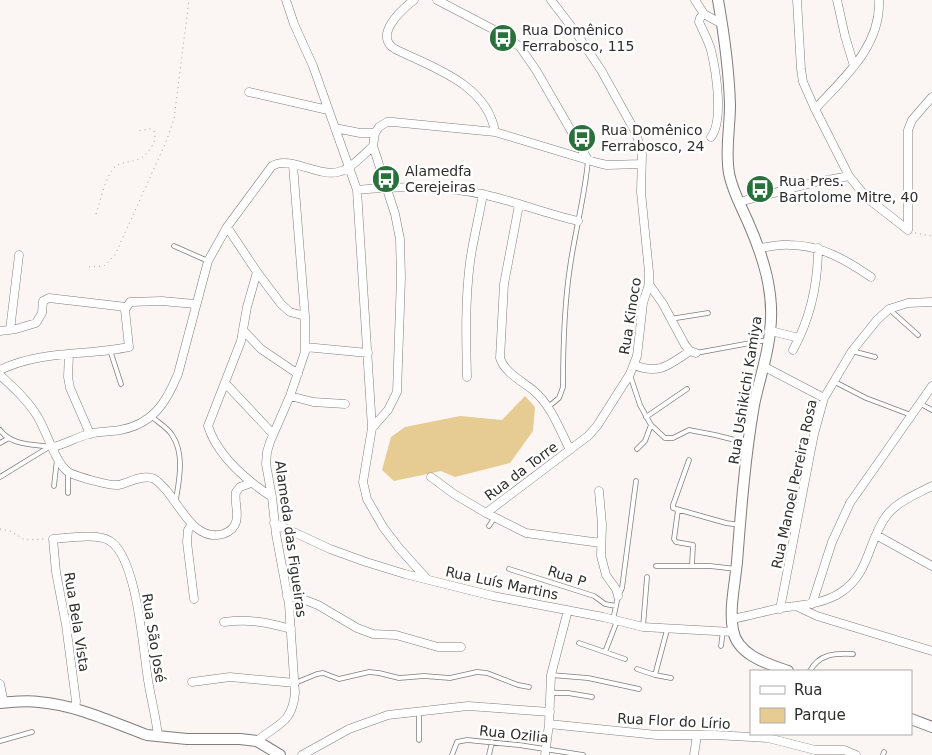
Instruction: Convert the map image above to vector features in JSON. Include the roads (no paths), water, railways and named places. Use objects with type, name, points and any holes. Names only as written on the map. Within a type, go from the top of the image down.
[{"type":"main road","name":"Rua Ushikichi Kamiya","points":[[718,0],[727,60],[730,104],[727,160],[733,190],[765,264],[769,285],[770,335],[754,405],[740,525],[732,619],[728,631]]},
{"type":"main road","points":[[728,631],[748,653],[761,661],[785,670]]},
{"type":"main road","points":[[2,703],[36,701],[75,709],[147,735],[187,739],[240,739],[257,741],[280,755]]},
{"type":"main road","points":[[912,719],[932,726]]},
{"type":"street","points":[[286,0],[294,24],[313,66],[357,190],[372,428],[363,472],[364,490],[382,527],[427,579]]},
{"type":"street","points":[[414,0],[390,25],[386,32],[387,42],[395,49],[468,87],[485,106],[495,132]]},
{"type":"street","points":[[437,0],[506,36],[520,47],[536,70],[588,160]]},
{"type":"street","name":"Rua Kinoco","points":[[551,0],[581,40],[610,86],[636,133],[642,154],[641,192],[648,249],[649,284],[643,303],[640,338],[634,365],[592,432],[570,450]]},
{"type":"street","points":[[695,0],[704,14],[722,24]]},
{"type":"street","points":[[797,0],[803,82],[815,109],[849,176],[867,198],[908,230],[908,130],[910,123],[932,97]]},
{"type":"street","points":[[838,0],[854,66]]},
{"type":"street","points":[[815,109],[854,66],[869,46],[879,16],[879,0]]},
{"type":"street","points":[[704,14],[699,22],[712,53],[717,99],[716,125],[711,137]]},
{"type":"street","points":[[248,92],[328,110]]},
{"type":"street","points":[[372,428],[388,410],[396,392],[400,336],[400,239],[395,214],[373,146],[375,133],[383,124],[393,122],[495,132],[588,160],[607,164],[641,164]]},
{"type":"street","points":[[335,128],[360,133],[375,133]]},
{"type":"street","points":[[51,447],[90,434],[127,429],[144,423],[152,417],[165,400],[178,374],[195,304],[208,261],[227,227],[272,166],[278,163],[332,173],[344,170],[373,146]]},
{"type":"street","name":"Alameda das Figueiras","points":[[257,741],[288,717],[294,706],[295,684],[292,629],[266,464],[267,452],[273,434],[290,396],[305,347],[305,316],[293,165]]},
{"type":"street","points":[[739,202],[812,183],[849,176]]},
{"type":"street","points":[[357,190],[406,186],[483,194],[578,221]]},
{"type":"street","points":[[467,377],[465,328],[468,282],[470,260],[483,194]]},
{"type":"street","points":[[520,205],[504,284],[500,358],[505,366],[536,392],[548,407],[570,450]]},
{"type":"street","points":[[227,227],[281,304],[290,312],[305,316]]},
{"type":"street","points":[[759,248],[790,244],[818,248],[842,258],[871,277]]},
{"type":"street","points":[[793,350],[806,323],[816,282],[818,248]]},
{"type":"street","points":[[10,330],[19,254]]},
{"type":"street","points":[[257,272],[250,294],[239,349],[208,426],[217,445],[251,484],[272,497]]},
{"type":"street","points":[[634,365],[645,369],[659,369],[693,352],[680,337],[656,292],[649,284]]},
{"type":"street","points":[[0,331],[10,330],[39,321],[43,301],[49,298],[126,307]]},
{"type":"street","points":[[0,370],[33,358],[129,347],[126,307],[130,302],[162,300],[195,304]]},
{"type":"street","points":[[889,309],[908,303],[932,302]]},
{"type":"street","name":"Rua Manoel Pereira Rosa","points":[[780,608],[814,434],[824,398],[852,351],[877,320],[889,309]]},
{"type":"street","points":[[243,330],[262,349],[298,374]]},
{"type":"street","points":[[770,335],[799,338]]},
{"type":"street","points":[[305,347],[368,353]]},
{"type":"street","points":[[69,354],[68,377],[70,388],[90,434]]},
{"type":"street","points":[[763,366],[824,398]]},
{"type":"street","points":[[0,375],[22,396],[36,415],[51,447],[68,472],[101,483],[114,485],[152,478],[158,481],[176,500],[199,531],[208,534],[221,534],[231,530],[237,520],[236,492],[240,487],[251,484]]},
{"type":"street","points":[[226,384],[273,434]]},
{"type":"street","points":[[812,604],[832,542],[850,503],[932,386]]},
{"type":"street","points":[[290,396],[313,402],[345,404]]},
{"type":"street","name":"Rua da Torre","points":[[486,513],[570,450]]},
{"type":"street","points":[[430,477],[486,513],[526,533],[601,543]]},
{"type":"street","points":[[732,619],[780,608],[812,604],[839,594],[863,570],[876,535],[883,521],[894,508],[932,486]]},
{"type":"street","points":[[599,491],[602,524],[601,556],[604,569],[618,596]]},
{"type":"street","name":"Rua Luís Martins","points":[[274,523],[347,556],[393,571],[501,598],[568,610],[643,627],[667,630],[728,631]]},
{"type":"street","points":[[192,524],[188,530],[187,542],[194,599]]},
{"type":"street","points":[[876,535],[932,566]]},
{"type":"street","name":"Rua São José","points":[[53,539],[97,537],[107,539],[115,546],[129,573],[135,594],[158,736]]},
{"type":"street","name":"Rua Bela Vista","points":[[53,539],[56,572],[66,625],[76,700],[75,709]]},
{"type":"street","points":[[287,596],[297,597],[318,605],[357,628],[373,634],[396,635],[438,647],[461,647]]},
{"type":"street","points":[[796,606],[817,616],[932,651]]},
{"type":"street","points":[[546,752],[551,675],[568,610]]},
{"type":"street","points":[[224,622],[259,620],[292,629]]},
{"type":"street","points":[[192,682],[230,677],[295,684]]},
{"type":"street","points":[[0,684],[2,703]]},
{"type":"street","points":[[302,755],[362,723],[388,715],[474,706],[550,712]]},
{"type":"street","name":"Rua Flor do Lírio","points":[[549,724],[657,735],[768,738],[808,749],[844,750],[856,755]]},
{"type":"street","points":[[694,755],[697,735]]},
{"type":"lane","points":[[548,407],[559,398],[562,387],[568,285],[578,221],[586,186],[588,160]]},
{"type":"lane","points":[[174,246],[208,261]]},
{"type":"lane","points":[[889,309],[918,336]]},
{"type":"lane","points":[[670,319],[708,313]]},
{"type":"lane","points":[[693,352],[770,335]]},
{"type":"lane","points":[[110,350],[121,384]]},
{"type":"lane","points":[[852,351],[875,357]]},
{"type":"lane","points":[[630,374],[646,417],[651,425],[665,438],[673,438],[689,430],[749,444]]},
{"type":"lane","points":[[834,381],[866,398],[911,415]]},
{"type":"lane","points":[[646,417],[687,389]]},
{"type":"lane","points":[[920,403],[932,410]]},
{"type":"lane","points":[[152,417],[172,434],[176,443],[180,467],[176,500]]},
{"type":"lane","points":[[637,449],[645,441],[651,425]]},
{"type":"lane","points":[[0,430],[9,438],[24,444],[51,447]]},
{"type":"lane","points":[[0,443],[9,438]]},
{"type":"lane","points":[[0,477],[51,447]]},
{"type":"lane","points":[[54,486],[58,458]]},
{"type":"lane","points":[[689,460],[673,508],[740,525]]},
{"type":"lane","points":[[68,472],[68,494]]},
{"type":"lane","points":[[605,652],[615,621],[618,596],[622,588],[636,481]]},
{"type":"lane","points":[[678,510],[674,539],[676,542],[693,545],[692,565]]},
{"type":"lane","points":[[489,526],[495,517]]},
{"type":"lane","points":[[656,566],[692,565],[736,569]]},
{"type":"lane","name":"Rua P","points":[[509,569],[594,596],[605,604],[616,606]]},
{"type":"lane","points":[[643,627],[647,577]]},
{"type":"lane","points":[[655,675],[667,630]]},
{"type":"lane","points":[[721,646],[728,631]]},
{"type":"lane","points":[[579,643],[625,659]]},
{"type":"lane","points":[[810,670],[813,665],[828,655],[838,653],[853,654]]},
{"type":"lane","points":[[637,669],[671,678]]},
{"type":"lane","points":[[295,684],[317,674],[324,673],[336,679],[369,672],[379,672],[393,677],[424,676],[450,678],[477,672],[487,673],[518,685],[529,687]]},
{"type":"lane","points":[[551,675],[588,678],[639,689]]},
{"type":"lane","points":[[550,693],[568,693],[592,697]]},
{"type":"lane","points":[[419,740],[420,711]]},
{"type":"lane","points":[[0,741],[32,732]]},
{"type":"lane","name":"Rua Ozilia","points":[[452,755],[454,746],[457,742],[461,741],[492,742],[546,752],[584,755]]},
{"type":"lane","points":[[489,755],[492,742]]},
{"type":"place","name":"Rua Domênico Ferrabosco, 115","points":[[503,38]]},
{"type":"place","name":"Rua Domênico Ferrabosco, 24","points":[[582,138]]},
{"type":"place","name":"Alamedfa Cerejeiras","points":[[386,179]]},
{"type":"place","name":"Rua Pres. Bartolome Mitre, 40","points":[[760,189]]}]
